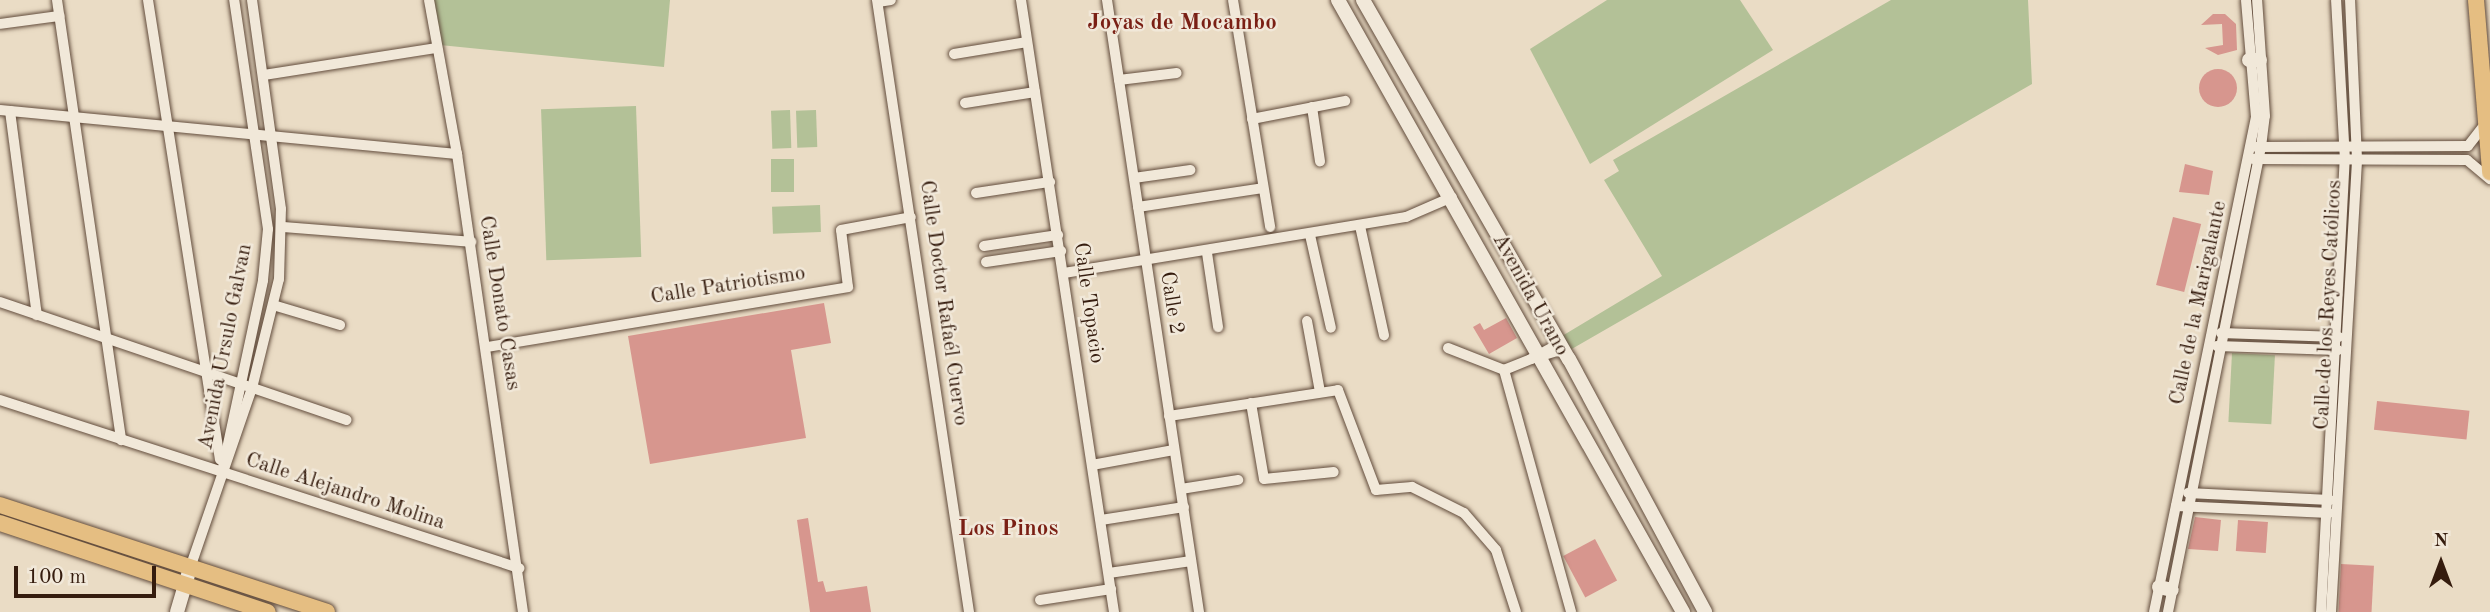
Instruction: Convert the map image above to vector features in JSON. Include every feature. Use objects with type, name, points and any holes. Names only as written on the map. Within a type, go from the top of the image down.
[{"type":"main road","name":"Avenida Urano","points":[[1338,0],[1452,197],[1538,358],[1683,612]]},
{"type":"main road","name":"Avenida Urano","points":[[1363,0],[1562,346],[1705,612]]},
{"type":"main road","points":[[2476,0],[2490,172]]},
{"type":"main road","points":[[1489,265],[1508,253]]},
{"type":"main road","points":[[0,505],[327,612]]},
{"type":"main road","points":[[0,523],[268,612]]},
{"type":"main road","points":[[177,612],[190,568]]},
{"type":"street","points":[[57,0],[121,440]]},
{"type":"street","points":[[148,0],[222,472],[190,568]]},
{"type":"street","name":"Avenida Ursulo Galvan","points":[[222,472],[263,280],[268,229],[234,0]]},
{"type":"street","name":"Avenida Ursulo Galvan","points":[[222,472],[252,388],[273,304],[282,227],[252,0]]},
{"type":"street","name":"Calle Donato Casas","points":[[429,0],[471,242],[519,568],[523,612]]},
{"type":"street","points":[[878,1],[891,0]]},
{"type":"street","name":"Calle Topacio","points":[[1021,0],[1114,612]]},
{"type":"street","name":"Calle 2","points":[[1107,0],[1199,612]]},
{"type":"street","points":[[1233,0],[1270,228]]},
{"type":"street","name":"Calle de la Marigalante","points":[[2246,0],[2255,60]]},
{"type":"street","name":"Calle de la Marigalante","points":[[2168,612],[2166,588],[2176,506],[2209,346],[2257,147],[2255,60],[2258,0]]},
{"type":"street","name":"Calle de los Reyes Católicos","points":[[2321,612],[2324,513],[2345,159],[2336,0]]},
{"type":"street","name":"Calle de los Reyes Católicos","points":[[2332,612],[2357,159],[2350,0]]},
{"type":"street","name":"Calle Doctor Rafaél Cuervo","points":[[878,1],[969,612]]},
{"type":"street","points":[[0,24],[59,16]]},
{"type":"street","points":[[954,54],[1027,42]]},
{"type":"street","points":[[264,75],[437,48]]},
{"type":"street","points":[[1119,80],[1177,73]]},
{"type":"street","points":[[965,103],[1035,92]]},
{"type":"street","points":[[1252,119],[1345,101]]},
{"type":"street","points":[[1312,107],[1320,161]]},
{"type":"street","points":[[37,315],[5,111],[457,154]]},
{"type":"street","points":[[2257,147],[2468,146],[2486,124]]},
{"type":"street","points":[[2413,147],[2413,159]]},
{"type":"street","points":[[2254,159],[2467,160],[2490,179]]},
{"type":"street","name":"Calle de la Marigalante","points":[[2154,612],[2166,588],[2190,507],[2223,346],[2254,159]]},
{"type":"street","points":[[1134,178],[1190,170]]},
{"type":"street","points":[[976,193],[1050,182]]},
{"type":"street","points":[[1138,207],[1264,188]]},
{"type":"street","points":[[1064,273],[1207,253],[1360,226],[1422,213],[1452,197]]},
{"type":"street","name":"Calle Patriotismo","points":[[486,347],[848,287],[841,230],[911,217]]},
{"type":"street","points":[[1360,226],[1384,335]]},
{"type":"street","points":[[282,227],[471,242]]},
{"type":"street","points":[[1310,234],[1331,328]]},
{"type":"street","points":[[984,246],[1058,235]]},
{"type":"street","points":[[986,262],[1061,251]]},
{"type":"street","points":[[1207,253],[1218,327]]},
{"type":"street","points":[[0,303],[206,371],[346,421]]},
{"type":"street","points":[[273,304],[340,325]]},
{"type":"street","points":[[1307,321],[1320,392]]},
{"type":"street","points":[[2212,333],[2347,337]]},
{"type":"street","points":[[1448,348],[1504,370],[1562,346]]},
{"type":"street","points":[[2209,346],[2346,350]]},
{"type":"street","points":[[1504,370],[1571,612]]},
{"type":"street","points":[[1169,416],[1338,390],[1376,491],[1412,488],[1464,513],[1496,550],[1516,612]]},
{"type":"street","name":"Calle Alejandro Molina","points":[[0,400],[519,568]]},
{"type":"street","points":[[1251,404],[1264,479],[1334,472]]},
{"type":"street","points":[[1091,465],[1174,450]]},
{"type":"street","points":[[1181,489],[1238,480]]},
{"type":"street","points":[[2179,492],[2337,500]]},
{"type":"street","points":[[2176,506],[2337,513]]},
{"type":"street","points":[[1101,520],[1184,507]]},
{"type":"street","points":[[1109,573],[1191,561]]},
{"type":"street","points":[[1040,600],[1111,589]]},
{"type":"green space","points":[[434,0],[670,0],[664,67],[440,45]]},
{"type":"green space","points":[[1607,0],[1740,0],[1773,50],[1590,164],[1530,49]]},
{"type":"green space","points":[[1891,0],[2028,0],[2032,84],[1570,350],[1562,336],[1662,276],[1604,180],[1619,171],[1613,160]]},
{"type":"green space","points":[[636,106],[641,257],[546,260],[541,109]]},
{"type":"green space","points":[[790,110],[791,148],[772,149],[771,111]]},
{"type":"green space","points":[[816,110],[817,147],[797,148],[796,111]]},
{"type":"green space","points":[[771,159],[794,159],[794,192],[771,192]]},
{"type":"green space","points":[[820,205],[821,232],[773,234],[772,207]]},
{"type":"green space","points":[[2232,353],[2275,355],[2271,424],[2228,422]]},
{"type":"building","points":[[2213,14],[2225,14],[2236,24],[2237,50],[2218,55],[2205,48],[2223,45],[2222,24],[2201,25]]},
{"type":"building","points":[[2218,69],[2231,75],[2237,88],[2231,101],[2218,107],[2205,101],[2199,88],[2205,75]]},
{"type":"building","points":[[2185,164],[2213,171],[2209,195],[2179,192]]},
{"type":"building","points":[[2173,217],[2201,224],[2184,292],[2156,285]]},
{"type":"building","points":[[824,303],[831,343],[791,350],[806,438],[650,464],[628,336]]},
{"type":"building","points":[[1506,318],[1517,338],[1489,354],[1473,327],[1480,323],[1484,330]]},
{"type":"building","points":[[2377,401],[2469,411],[2466,440],[2374,430]]},
{"type":"building","points":[[2195,517],[2221,520],[2218,551],[2188,549]]},
{"type":"building","points":[[808,518],[818,582],[823,581],[826,592],[867,586],[871,612],[810,612],[797,520]]},
{"type":"building","points":[[2238,520],[2268,522],[2266,553],[2236,551]]},
{"type":"building","points":[[1595,539],[1617,580],[1585,597],[1563,556]]},
{"type":"building","points":[[2341,564],[2374,566],[2372,612],[2338,612]]},
{"type":"district","name":"Joyas de Mocambo","points":[[1182,23]]},
{"type":"district","name":"Los Pinos","points":[[1008,529]]}]
